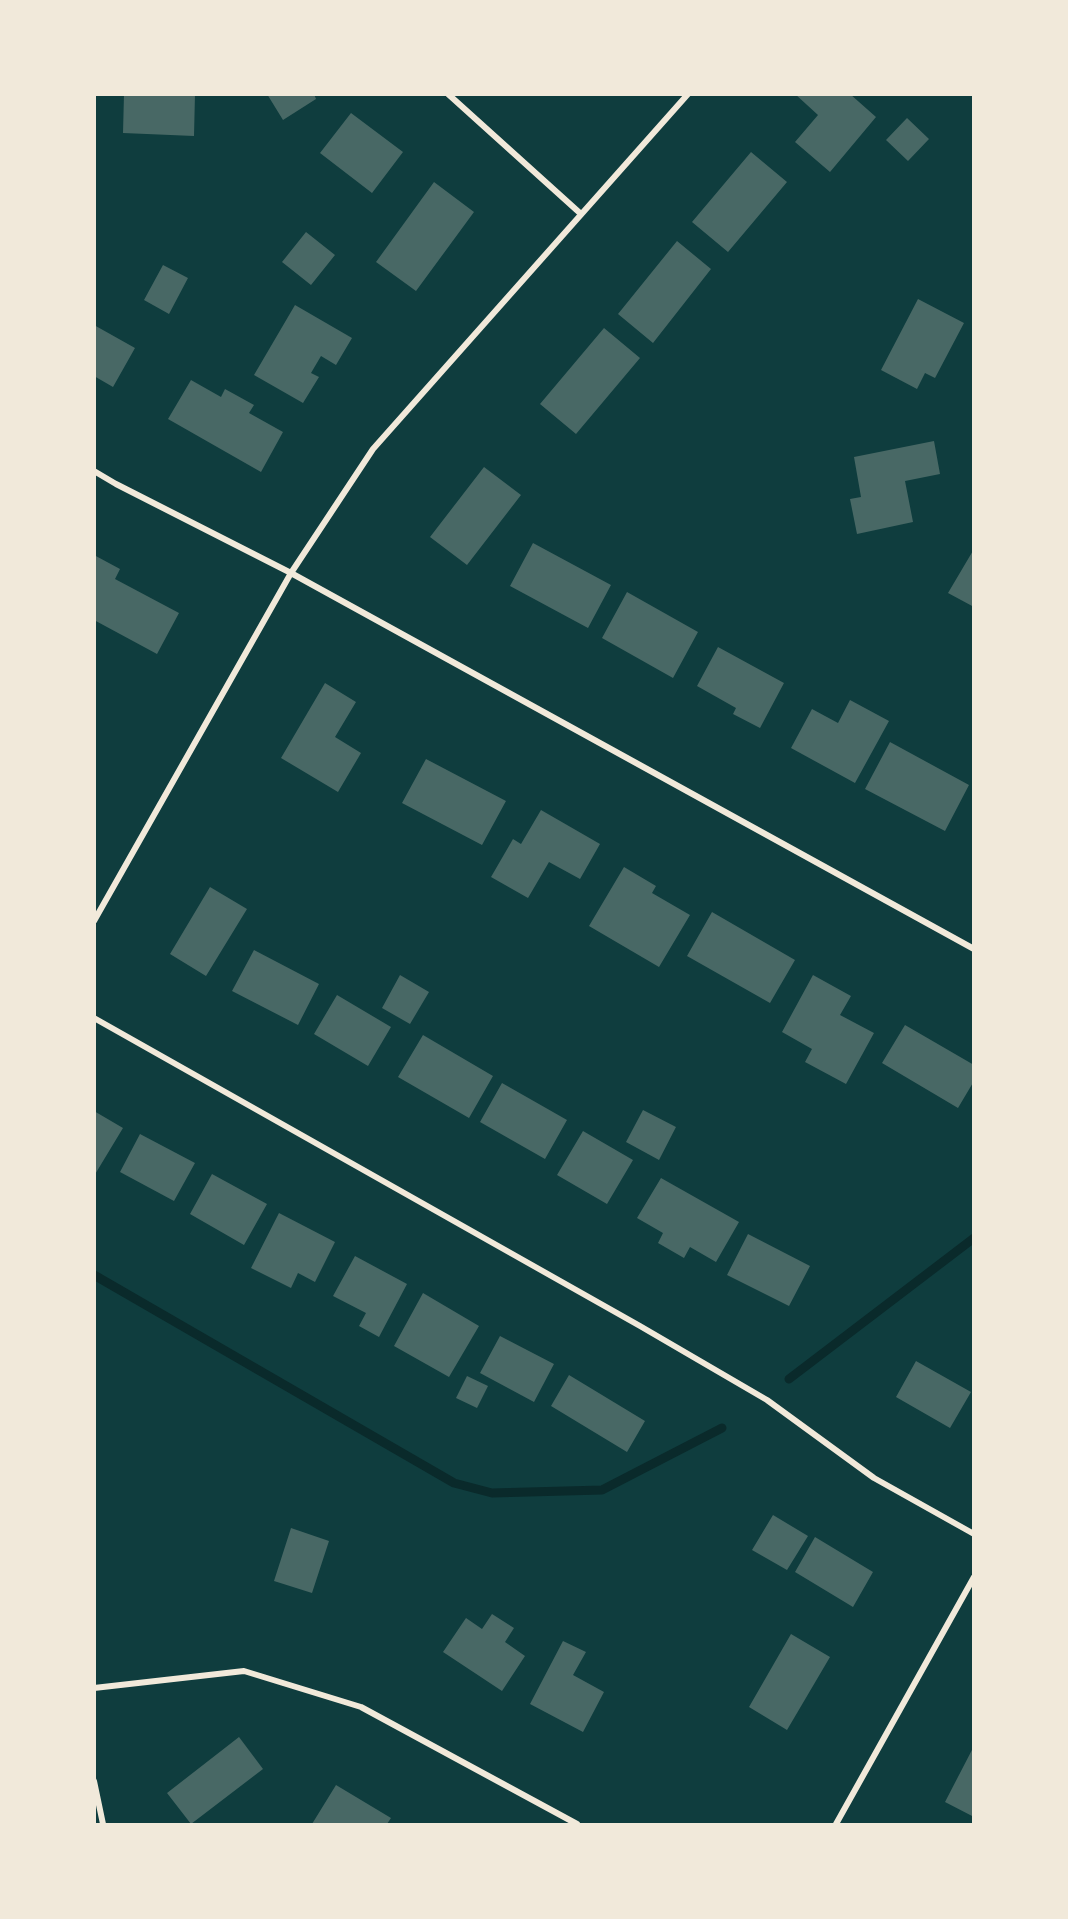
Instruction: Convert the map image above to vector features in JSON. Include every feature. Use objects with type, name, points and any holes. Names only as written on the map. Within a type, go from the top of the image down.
[{"type":"street","points":[[448,94],[581,214]]},
{"type":"street","points":[[94,921],[291,573],[373,449],[688,94]]},
{"type":"street","points":[[94,471],[291,573],[974,949]]},
{"type":"street","points":[[94,1018],[650,1331],[767,1400],[874,1478],[974,1534]]},
{"type":"street","points":[[836,1824],[974,1577]]},
{"type":"street","points":[[94,1688],[244,1671],[361,1707],[577,1824]]},
{"type":"street","points":[[94,1781],[103,1824]]},
{"type":"building","points":[[124,94],[195,94],[194,136],[123,133]]},
{"type":"building","points":[[267,94],[314,94],[316,99],[283,120]]},
{"type":"building","points":[[795,94],[850,94],[876,117],[830,172],[795,142],[818,115]]},
{"type":"building","points":[[351,113],[403,152],[372,193],[320,153]]},
{"type":"building","points":[[907,118],[929,139],[908,161],[886,140]]},
{"type":"building","points":[[751,152],[787,182],[728,252],[692,222]]},
{"type":"building","points":[[434,182],[474,212],[416,291],[376,262]]},
{"type":"building","points":[[306,232],[335,255],[311,285],[282,262]]},
{"type":"building","points":[[677,241],[711,269],[653,343],[618,314]]},
{"type":"building","points":[[163,265],[188,278],[169,314],[144,300]]},
{"type":"building","points":[[918,299],[964,323],[935,378],[925,373],[917,389],[881,370]]},
{"type":"building","points":[[295,305],[352,338],[336,365],[321,356],[311,373],[319,377],[303,403],[254,375]]},
{"type":"building","points":[[94,325],[135,348],[113,387],[94,376]]},
{"type":"building","points":[[604,328],[640,358],[576,434],[540,404]]},
{"type":"building","points":[[191,380],[221,397],[225,389],[254,405],[249,413],[283,432],[261,472],[168,419]]},
{"type":"building","points":[[934,441],[940,474],[905,481],[913,522],[857,534],[850,499],[861,497],[854,457]]},
{"type":"building","points":[[484,467],[521,495],[467,565],[430,537]]},
{"type":"building","points":[[533,543],[611,585],[588,628],[510,586]]},
{"type":"building","points":[[974,549],[974,607],[948,593]]},
{"type":"building","points":[[94,555],[120,569],[115,579],[179,613],[157,654],[94,620]]},
{"type":"building","points":[[627,592],[698,632],[673,678],[602,638]]},
{"type":"building","points":[[718,647],[784,683],[760,728],[733,714],[736,708],[697,686]]},
{"type":"building","points":[[325,683],[356,702],[335,737],[361,753],[338,792],[281,758]]},
{"type":"building","points":[[850,700],[889,721],[855,783],[791,748],[812,709],[838,723]]},
{"type":"building","points":[[890,742],[969,785],[945,831],[865,789]]},
{"type":"building","points":[[426,759],[506,801],[482,845],[402,803]]},
{"type":"building","points":[[541,810],[600,844],[580,879],[549,862],[528,898],[491,877],[513,839],[521,844]]},
{"type":"building","points":[[624,867],[656,886],[652,893],[690,915],[659,967],[589,926]]},
{"type":"building","points":[[210,887],[247,909],[206,976],[170,954]]},
{"type":"building","points":[[712,912],[795,960],[770,1003],[687,956]]},
{"type":"building","points":[[254,950],[319,984],[298,1025],[232,991]]},
{"type":"building","points":[[400,975],[429,992],[410,1024],[382,1008]]},
{"type":"building","points":[[813,975],[851,996],[840,1015],[874,1033],[846,1084],[805,1062],[812,1049],[782,1032]]},
{"type":"building","points":[[337,995],[391,1027],[368,1066],[314,1034]]},
{"type":"building","points":[[905,1025],[974,1065],[974,1081],[958,1108],[882,1063]]},
{"type":"building","points":[[423,1035],[493,1076],[469,1118],[398,1077]]},
{"type":"building","points":[[502,1083],[567,1120],[545,1159],[480,1122]]},
{"type":"building","points":[[643,1110],[676,1127],[659,1160],[626,1142]]},
{"type":"building","points":[[94,1111],[123,1128],[94,1176]]},
{"type":"building","points":[[583,1131],[633,1160],[607,1204],[557,1175]]},
{"type":"building","points":[[140,1134],[195,1163],[174,1201],[120,1172]]},
{"type":"building","points":[[212,1174],[267,1204],[244,1245],[190,1214]]},
{"type":"building","points":[[661,1178],[739,1222],[716,1262],[690,1247],[684,1258],[658,1243],[663,1233],[637,1218]]},
{"type":"building","points":[[279,1213],[335,1242],[315,1282],[298,1273],[291,1288],[251,1268]]},
{"type":"building","points":[[748,1234],[810,1266],[789,1306],[727,1275]]},
{"type":"building","points":[[355,1256],[407,1284],[379,1337],[359,1326],[366,1313],[333,1296]]},
{"type":"building","points":[[423,1293],[479,1326],[449,1377],[394,1346]]},
{"type":"building","points":[[500,1336],[554,1364],[534,1402],[480,1373]]},
{"type":"building","points":[[916,1361],[971,1392],[950,1428],[896,1397]]},
{"type":"building","points":[[569,1375],[645,1421],[627,1452],[551,1406]]},
{"type":"building","points":[[467,1376],[488,1386],[477,1408],[456,1398]]},
{"type":"building","points":[[773,1515],[808,1536],[787,1570],[752,1550]]},
{"type":"building","points":[[291,1528],[329,1541],[312,1593],[274,1581]]},
{"type":"building","points":[[815,1537],[873,1572],[853,1607],[795,1572]]},
{"type":"building","points":[[492,1614],[514,1628],[505,1642],[525,1656],[502,1691],[443,1652],[466,1618],[482,1629]]},
{"type":"building","points":[[791,1634],[830,1657],[787,1730],[749,1707]]},
{"type":"building","points":[[563,1641],[586,1652],[573,1675],[604,1692],[583,1732],[530,1704]]},
{"type":"building","points":[[239,1737],[263,1769],[191,1824],[167,1793]]},
{"type":"building","points":[[974,1746],[974,1817],[945,1802]]},
{"type":"building","points":[[336,1785],[391,1818],[387,1824],[312,1824]]},
{"type":"waterway","points":[[789,1379],[974,1238]]},
{"type":"waterway","points":[[94,1275],[454,1483],[492,1493],[602,1490],[722,1428]]}]
